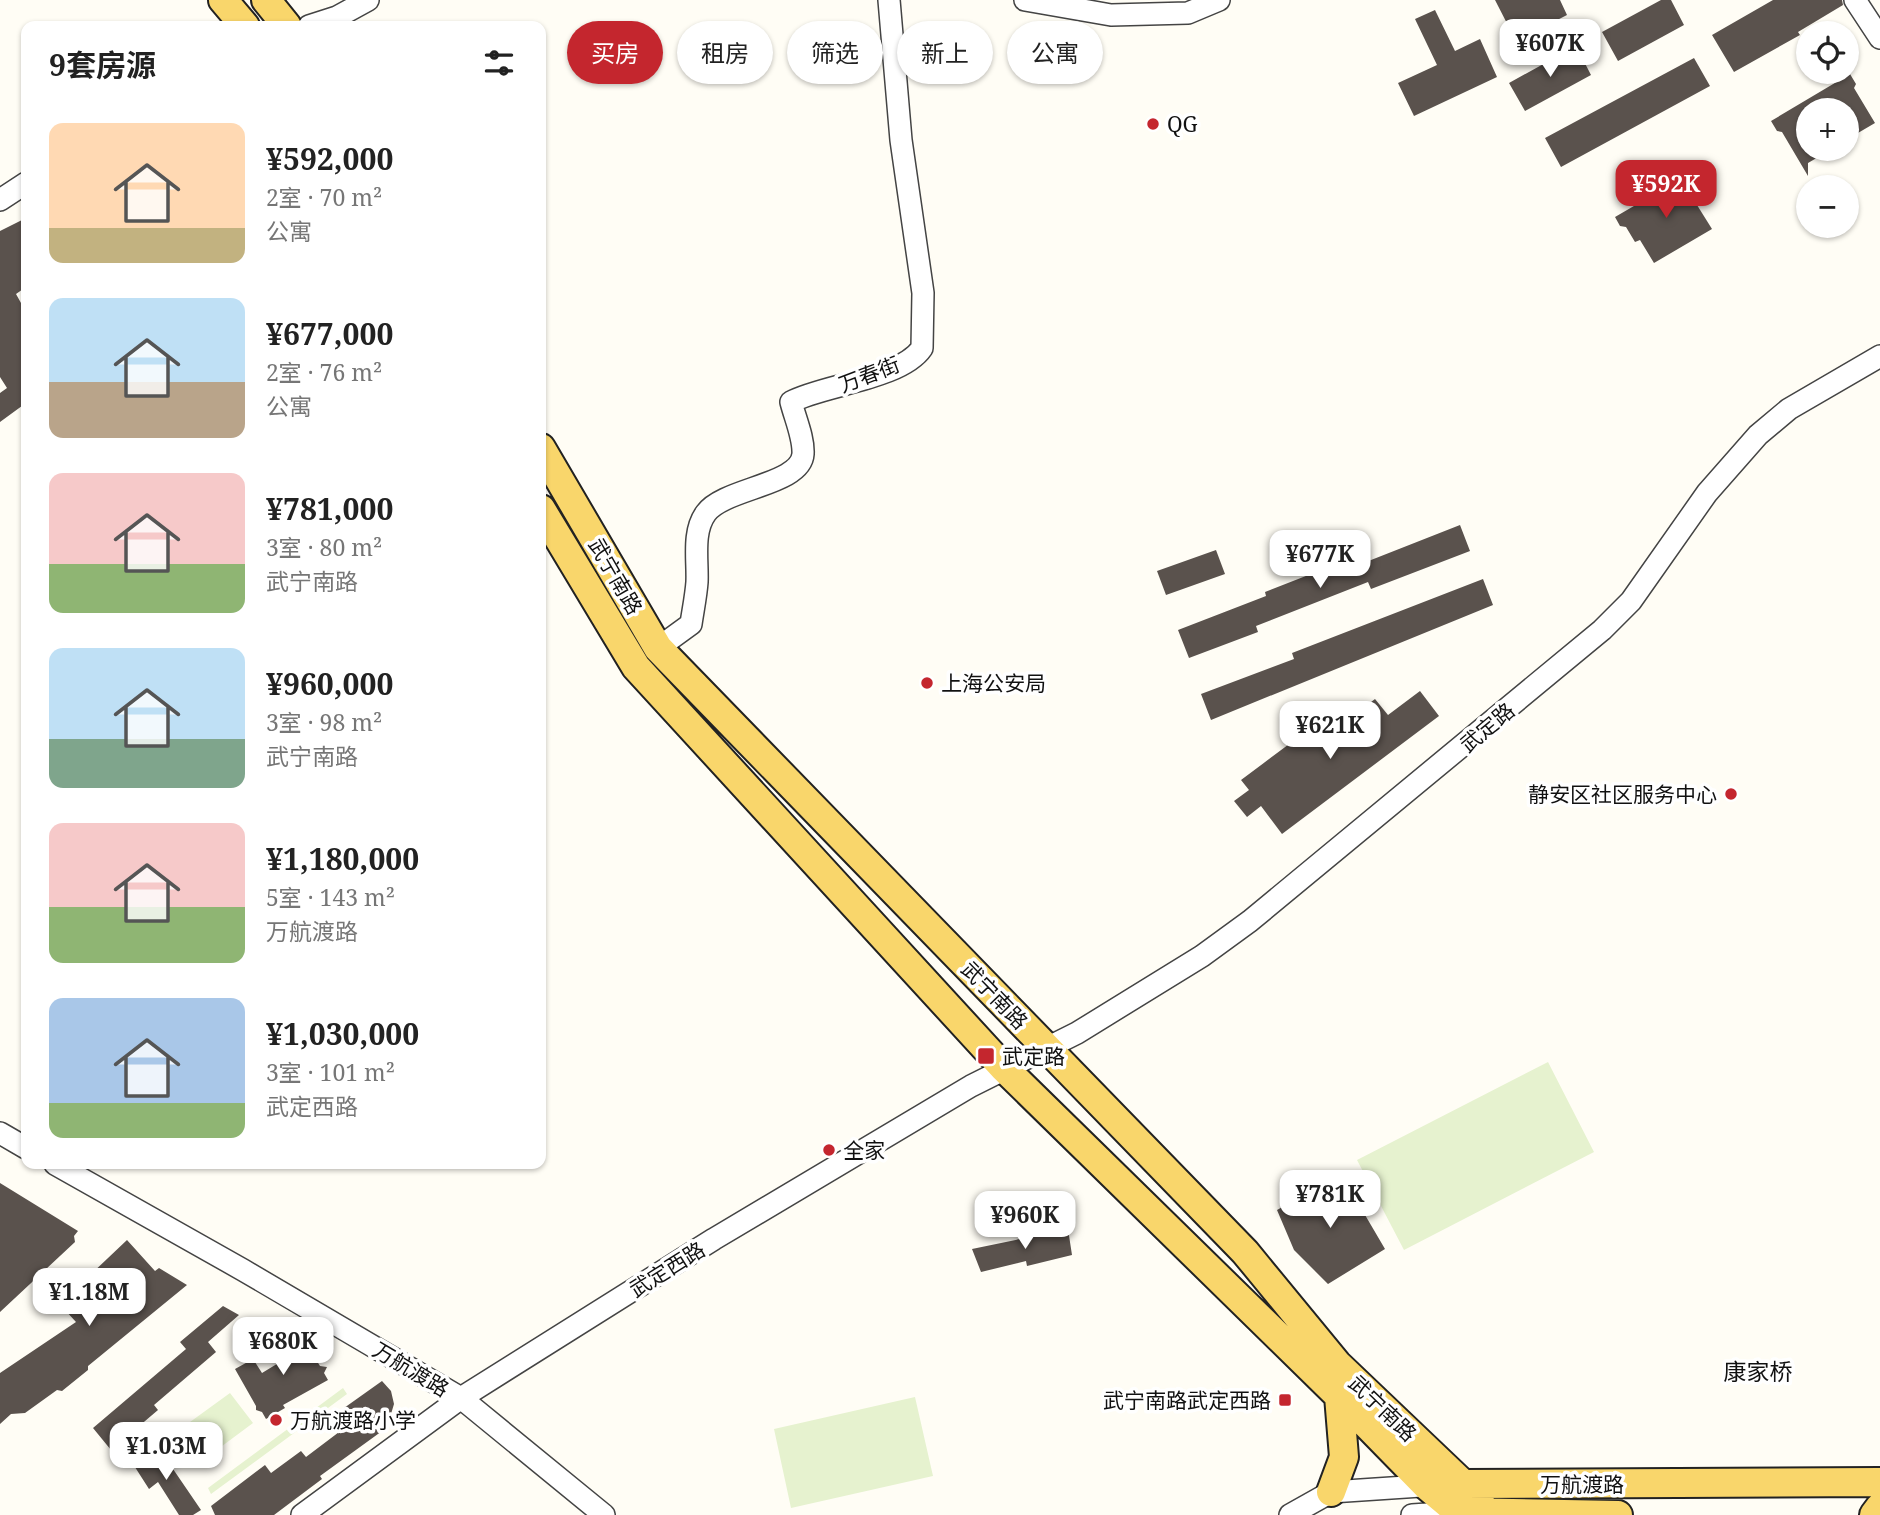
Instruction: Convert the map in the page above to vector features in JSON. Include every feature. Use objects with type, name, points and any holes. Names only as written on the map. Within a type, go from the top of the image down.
[{"type":"main road","points":[[223,0],[241,21]]},
{"type":"main road","points":[[265,0],[283,21]]},
{"type":"main road","name":"武宁南路","points":[[546,457],[658,648],[1245,1252],[1337,1364],[1462,1484],[1487,1512]]},
{"type":"main road","name":"武宁南路","points":[[546,517],[636,667],[1004,1068],[1339,1396],[1427,1486],[1458,1512]]},
{"type":"main road","points":[[1331,1492],[1344,1457],[1339,1396]]},
{"type":"main road","name":"万航渡路","points":[[1462,1484],[1880,1482]]},
{"type":"main road","points":[[1874,1515],[1880,1507]]},
{"type":"main road","name":"万航渡路","points":[[1458,1512],[1618,1515]]},
{"type":"street","points":[[298,21],[344,0]]},
{"type":"street","points":[[325,21],[368,0]]},
{"type":"street","name":"万春街","points":[[658,648],[691,624],[697,589],[698,529],[704,515],[714,505],[788,475],[801,464],[803,450],[791,402],[803,395],[865,379],[912,358],[922,348],[923,293],[901,140],[889,0]]},
{"type":"street","points":[[1025,0],[1111,15],[1188,13],[1219,0]]},
{"type":"street","points":[[1855,0],[1880,38]]},
{"type":"street","points":[[0,200],[21,186]]},
{"type":"street","name":"武定路","points":[[1048,1049],[1142,995],[1241,928],[1470,741],[1602,630],[1631,601],[1707,493],[1758,435],[1788,409],[1880,356]]},
{"type":"street","name":"武定西路","points":[[302,1515],[461,1398],[714,1239],[1004,1068],[1048,1049]]},
{"type":"street","points":[[0,1133],[21,1145]]},
{"type":"street","name":"万航渡路","points":[[64,1169],[461,1398],[604,1515]]},
{"type":"street","name":"万航渡路","points":[[1290,1515],[1331,1492],[1462,1484]]},
{"type":"street","name":"万航渡路","points":[[1412,1515],[1458,1512]]},
{"type":"green space","points":[[1548,1062],[1594,1152],[1404,1250],[1357,1160]]},
{"type":"green space","points":[[343,1388],[347,1394],[211,1494],[208,1488]]},
{"type":"green space","points":[[230,1393],[253,1423],[202,1461],[179,1430]]},
{"type":"green space","points":[[915,1397],[933,1476],[791,1508],[774,1429]]},
{"type":"building","points":[[1495,0],[1560,0],[1567,15],[1516,41]]},
{"type":"building","points":[[1661,0],[1671,0],[1684,25],[1618,61],[1602,32]]},
{"type":"building","points":[[1773,0],[1842,0],[1843,5],[1816,21],[1796,21],[1796,37],[1734,72],[1712,35]]},
{"type":"building","points":[[1435,10],[1455,51],[1480,39],[1497,77],[1414,116],[1398,83],[1437,65],[1415,19]]},
{"type":"building","points":[[1576,46],[1591,75],[1525,111],[1509,83]]},
{"type":"building","points":[[1694,58],[1710,86],[1561,167],[1545,138]]},
{"type":"building","points":[[1833,84],[1856,84],[1854,88],[1875,123],[1859,132],[1859,98],[1810,98]]},
{"type":"building","points":[[1796,106],[1796,156],[1782,132],[1777,131],[1771,121]]},
{"type":"building","points":[[1799,161],[1811,161],[1808,163],[1807,175]]},
{"type":"building","points":[[1689,174],[1695,183],[1692,188],[1701,203],[1697,205],[1712,229],[1654,263],[1640,240],[1635,242],[1626,227],[1620,226],[1615,217]]},
{"type":"building","points":[[21,220],[21,290],[16,294],[21,303],[21,407],[0,422],[0,393],[7,388],[0,377],[0,231]]},
{"type":"building","points":[[1460,525],[1470,551],[1371,589],[1368,582],[1256,626],[1258,632],[1189,658],[1178,630],[1266,596],[1265,592],[1334,565],[1338,573]]},
{"type":"building","points":[[1216,550],[1225,574],[1166,595],[1157,571]]},
{"type":"building","points":[[1483,579],[1493,605],[1211,720],[1201,694],[1294,659],[1292,653]]},
{"type":"building","points":[[1420,691],[1439,716],[1282,834],[1261,806],[1247,817],[1234,801],[1249,790],[1241,780],[1304,733],[1313,746],[1375,699],[1388,715]]},
{"type":"building","points":[[1341,1174],[1385,1249],[1328,1284],[1294,1250],[1277,1210]]},
{"type":"building","points":[[0,1183],[78,1231],[74,1236],[75,1242],[0,1312]]},
{"type":"building","points":[[1068,1229],[1072,1255],[1027,1266],[1026,1261],[981,1272],[972,1249]]},
{"type":"building","points":[[127,1240],[155,1271],[159,1268],[187,1285],[88,1366],[88,1370],[62,1391],[57,1390],[25,1413],[11,1414],[0,1424],[0,1373],[76,1322],[65,1310],[75,1301],[69,1295]]},
{"type":"building","points":[[223,1306],[239,1315],[208,1342],[216,1352],[154,1405],[158,1410],[111,1450],[93,1428],[186,1349],[180,1342]]},
{"type":"building","points":[[298,1331],[320,1366],[327,1367],[324,1373],[328,1380],[283,1405],[285,1408],[266,1419],[262,1412],[256,1410],[235,1369],[253,1359],[262,1373],[290,1356],[281,1341]]},
{"type":"building","points":[[382,1381],[391,1391],[394,1404],[391,1414],[384,1419],[389,1426],[320,1476],[322,1479],[274,1515],[215,1515],[211,1506],[265,1465],[271,1473],[301,1451],[306,1457],[347,1426],[337,1413]]},
{"type":"building","points":[[158,1447],[201,1510],[193,1515],[179,1515],[158,1482],[149,1489],[133,1464]]},
{"type":"place","name":"QG","points":[[1153,124]]},
{"type":"place","name":"上海公安局","points":[[927,683]]},
{"type":"place","name":"静安区社区服务中心","points":[[1731,794]]},
{"type":"place","name":"武定路","points":[[986,1056]]},
{"type":"place","name":"全家","points":[[829,1150]]},
{"type":"place","name":"武宁南路武定西路","points":[[1285,1400]]},
{"type":"place","name":"万航渡路小学","points":[[276,1420]]},
{"type":"district","name":"康家桥","points":[[1758,1371]]}]
